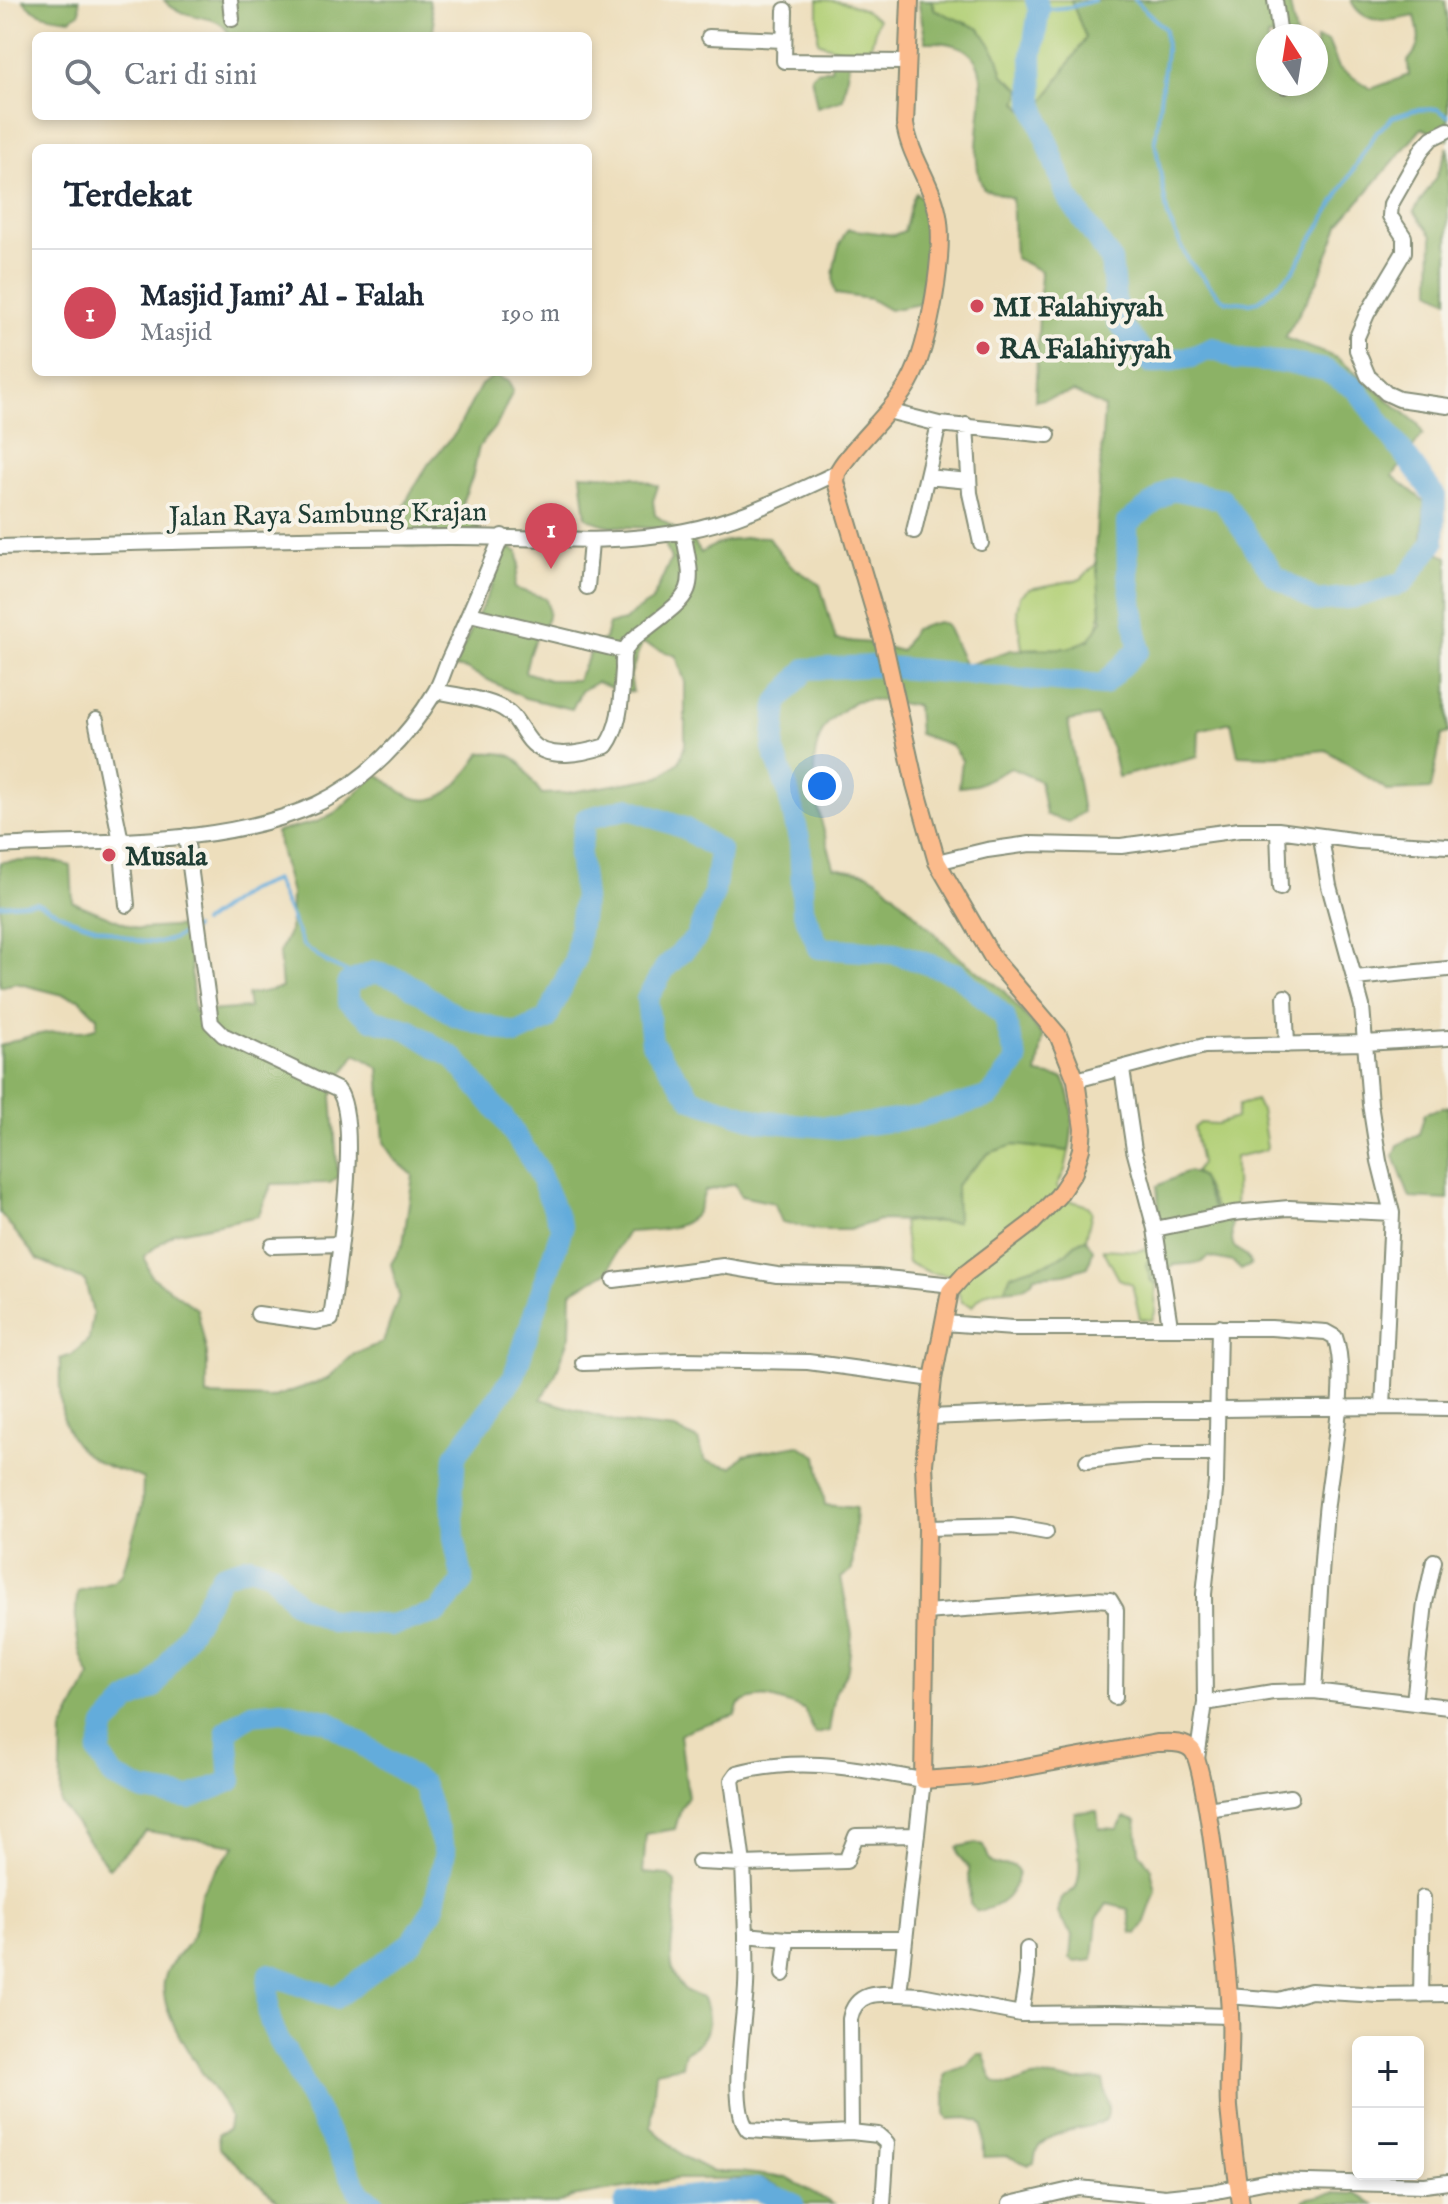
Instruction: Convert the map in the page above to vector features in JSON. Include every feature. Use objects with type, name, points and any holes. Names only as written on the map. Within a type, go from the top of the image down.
[{"type":"main road","points":[[910,0],[907,140],[936,205],[939,255],[921,356],[906,388],[849,454],[837,473],[838,491],[883,640],[915,784],[937,862],[994,960],[1058,1035],[1076,1080],[1083,1129],[1074,1172],[1058,1196],[1032,1223],[953,1285],[933,1379],[924,1464],[927,1528],[923,1780],[967,1777],[1157,1743],[1184,1745],[1192,1750],[1197,1759],[1207,1809],[1228,1996],[1229,2108],[1241,2204]]},
{"type":"street","points":[[230,0],[232,19]]},
{"type":"street","points":[[1275,0],[1278,24]]},
{"type":"street","points":[[785,10],[785,61],[907,62]]},
{"type":"street","points":[[709,37],[784,40]]},
{"type":"street","points":[[1448,130],[1432,138],[1423,148],[1391,204],[1390,216],[1404,237],[1404,252],[1367,314],[1357,337],[1357,350],[1368,376],[1386,393],[1399,399],[1448,406]]},
{"type":"street","points":[[888,411],[939,424],[1048,435]]},
{"type":"street","points":[[914,531],[939,424]]},
{"type":"street","points":[[966,425],[969,481],[981,543]]},
{"type":"street","name":"Jalan Raya Sambung Krajan","points":[[0,547],[238,539],[502,536],[591,542],[683,532],[718,523],[837,473]]},
{"type":"street","points":[[927,477],[969,481]]},
{"type":"street","points":[[436,691],[499,706],[511,714],[532,744],[548,751],[564,755],[606,746],[615,730],[620,707],[624,651],[638,635],[674,608],[690,586],[691,575],[683,532]]},
{"type":"street","points":[[0,846],[186,836],[246,825],[319,803],[365,773],[400,739],[436,691],[502,536]]},
{"type":"street","points":[[587,587],[591,542]]},
{"type":"street","points":[[470,614],[624,651]]},
{"type":"street","points":[[96,720],[121,841],[127,905]]},
{"type":"street","points":[[937,862],[1030,844],[1121,846],[1239,830],[1306,832],[1321,838],[1448,846]]},
{"type":"street","points":[[1278,830],[1280,888]]},
{"type":"street","points":[[186,836],[211,1023],[223,1035],[334,1088],[342,1094],[346,1106],[349,1137],[331,1319],[316,1322],[258,1314]]},
{"type":"street","points":[[1321,838],[1329,886],[1362,1006],[1377,1146],[1392,1213],[1383,1407]]},
{"type":"street","points":[[1355,978],[1448,969]]},
{"type":"street","points":[[1285,997],[1287,1045]]},
{"type":"street","points":[[1076,1080],[1204,1046],[1448,1038]]},
{"type":"street","points":[[1122,1069],[1134,1150],[1155,1229],[1170,1326]]},
{"type":"street","points":[[1155,1229],[1233,1213],[1289,1208],[1392,1213]]},
{"type":"street","points":[[272,1246],[340,1244]]},
{"type":"street","points":[[614,1280],[723,1266],[777,1275],[877,1277],[953,1285]]},
{"type":"street","points":[[944,1323],[1013,1328],[1219,1327],[1330,1333],[1335,1337],[1339,1349],[1340,1407],[1325,1516],[1314,1691]]},
{"type":"street","points":[[1197,1759],[1205,1703],[1204,1594],[1216,1454],[1219,1327]]},
{"type":"street","points":[[583,1363],[683,1360],[808,1362],[933,1379]]},
{"type":"street","points":[[930,1417],[1217,1408],[1448,1408]]},
{"type":"street","points":[[1087,1461],[1145,1454],[1216,1454]]},
{"type":"street","points":[[927,1528],[1012,1526],[1046,1532]]},
{"type":"street","points":[[1414,1702],[1425,1603],[1434,1561]]},
{"type":"street","points":[[926,1612],[1110,1600],[1116,1610],[1115,1697]]},
{"type":"street","points":[[1205,1703],[1273,1692],[1314,1691],[1448,1707]]},
{"type":"street","points":[[883,2204],[887,2143],[878,2135],[851,2132],[811,2134],[748,2130],[744,2127],[739,2056],[746,1988],[746,1935],[743,1864],[732,1780],[737,1773],[791,1764],[831,1764],[923,1780],[899,1994]]},
{"type":"street","points":[[1207,1809],[1291,1797]]},
{"type":"street","points":[[699,1862],[846,1861],[856,1836],[917,1835]]},
{"type":"street","points":[[1421,1995],[1423,1898]]},
{"type":"street","points":[[746,1935],[787,1939],[905,1939]]},
{"type":"street","points":[[783,1974],[787,1939]]},
{"type":"street","points":[[1021,2014],[1027,1949]]},
{"type":"street","points":[[1228,1996],[1279,2000],[1311,1991],[1378,1995],[1448,1994]]},
{"type":"street","points":[[851,2132],[848,2049],[852,2011],[863,1997],[872,1993],[921,1995],[1021,2014],[1230,2016]]},
{"type":"street","points":[[1010,2204],[1079,2188],[1165,2197],[1268,2181],[1425,2185],[1448,2182]]},
{"type":"green space","points":[[23,0],[79,0],[80,12],[70,19],[50,16],[32,9]]},
{"type":"green space","points":[[164,0],[429,0],[434,24],[433,32],[227,32],[219,23],[172,7]]},
{"type":"green space","points":[[818,0],[850,4],[878,19],[871,46],[844,49],[818,42]]},
{"type":"green space","points":[[918,0],[931,0],[935,10],[980,29],[997,55],[1003,75],[1021,89],[1017,102],[1025,111],[1039,108],[1086,38],[1071,0],[1289,0],[1294,24],[1256,24],[1256,96],[1328,96],[1328,41],[1339,68],[1371,89],[1409,75],[1408,61],[1419,40],[1415,16],[1388,20],[1370,18],[1356,9],[1351,0],[1445,0],[1448,21],[1448,140],[1422,128],[1340,223],[1318,280],[1285,338],[1337,358],[1418,424],[1423,434],[1393,476],[1425,502],[1422,537],[1440,554],[1448,557],[1448,733],[1442,735],[1431,789],[1389,791],[1326,750],[1267,756],[1238,755],[1231,722],[1199,730],[1198,757],[1118,777],[1112,748],[1097,716],[1068,721],[1083,812],[1069,822],[1046,815],[1040,781],[1011,768],[976,785],[959,787],[962,760],[951,745],[919,734],[917,706],[878,700],[856,701],[826,726],[814,764],[815,785],[834,867],[867,873],[882,882],[961,959],[1002,989],[1043,1036],[1037,1074],[1063,1078],[1067,1087],[1072,1114],[1069,1151],[1014,1145],[989,1153],[956,1185],[957,1222],[879,1220],[849,1230],[819,1230],[782,1222],[774,1203],[741,1196],[735,1184],[705,1191],[697,1213],[688,1221],[663,1229],[628,1232],[616,1251],[609,1271],[571,1292],[570,1336],[554,1378],[541,1399],[621,1423],[675,1429],[698,1440],[705,1461],[732,1467],[744,1455],[798,1445],[817,1456],[825,1505],[856,1508],[852,1570],[841,1578],[852,1634],[848,1669],[835,1693],[829,1731],[815,1734],[804,1709],[757,1698],[739,1704],[735,1715],[680,1735],[688,1797],[675,1829],[646,1834],[643,1873],[667,1875],[675,1882],[671,1952],[674,1975],[689,1993],[703,1998],[708,2015],[704,2036],[685,2052],[682,2066],[656,2071],[651,2127],[684,2157],[713,2172],[787,2178],[833,2204],[803,2204],[780,2187],[762,2179],[676,2179],[572,2197],[557,2204],[373,2204],[357,2201],[352,2204],[281,2204],[219,2148],[218,2134],[228,2129],[230,2117],[174,2026],[164,1991],[167,1971],[194,1932],[203,1890],[236,1845],[146,1831],[109,1868],[60,1803],[62,1731],[90,1676],[77,1634],[78,1591],[113,1581],[122,1574],[142,1506],[143,1479],[91,1458],[70,1436],[62,1408],[60,1359],[72,1355],[89,1339],[93,1313],[85,1281],[37,1259],[0,1213],[0,1046],[40,1034],[93,1029],[97,1027],[97,1017],[79,999],[16,983],[0,987],[0,862],[49,860],[71,866],[73,902],[138,929],[188,926],[194,1012],[249,1008],[247,995],[282,988],[279,953],[290,930],[291,894],[276,832],[317,822],[338,811],[376,774],[410,796],[423,800],[434,799],[455,786],[481,753],[513,757],[524,767],[542,794],[566,793],[660,777],[679,762],[685,745],[685,682],[676,656],[642,643],[630,676],[633,692],[597,682],[581,691],[572,709],[525,698],[466,669],[454,667],[492,585],[506,546],[518,552],[519,566],[514,588],[545,598],[548,605],[547,620],[532,647],[525,672],[549,680],[577,680],[595,644],[605,639],[609,624],[625,621],[652,601],[671,559],[659,529],[613,526],[586,517],[581,474],[634,477],[658,486],[653,501],[655,515],[694,542],[701,553],[733,540],[768,537],[790,565],[820,585],[836,640],[871,643],[901,651],[914,629],[938,622],[946,624],[965,666],[1011,650],[1068,648],[1089,640],[1102,620],[1095,551],[1104,407],[1074,392],[1035,401],[1041,271],[1015,258],[1012,198],[984,189],[978,168],[977,145],[982,96],[980,74],[973,56],[956,45],[926,42]],"holes":[[[356,1054],[379,1068],[384,1142],[393,1158],[413,1175],[403,1244],[391,1264],[399,1296],[383,1342],[354,1354],[327,1379],[271,1398],[207,1396],[207,1354],[197,1309],[151,1276],[144,1256],[174,1233],[258,1216],[272,1184],[330,1183],[338,1177],[332,1096]]]},
{"type":"green space","points":[[931,0],[1071,0],[1086,38],[1039,109],[1025,111],[1017,102],[1021,89],[1003,75],[997,55],[956,20],[935,10]]},
{"type":"green space","points":[[833,49],[851,51],[843,99],[817,107],[811,76],[816,71],[831,69]]},
{"type":"green space","points":[[1448,147],[1448,300],[1431,291],[1432,236],[1414,211],[1435,179]]},
{"type":"green space","points":[[916,193],[923,199],[927,259],[920,304],[889,310],[870,299],[836,294],[833,279],[835,261],[848,229],[894,235],[904,231]]},
{"type":"green space","points":[[494,376],[508,381],[513,391],[498,423],[479,447],[463,500],[464,517],[480,529],[478,541],[454,548],[404,544],[400,516],[410,494],[429,463],[455,434],[481,385]]},
{"type":"green space","points":[[1098,562],[1100,616],[1091,637],[1066,648],[1022,649],[1017,610],[1020,596],[1029,589],[1081,579]]},
{"type":"green space","points":[[1256,1100],[1261,1110],[1267,1147],[1235,1157],[1234,1214],[1232,1223],[1223,1221],[1195,1172],[1201,1164],[1194,1128],[1200,1123],[1217,1124],[1236,1118],[1239,1105]]},
{"type":"green space","points":[[1448,1106],[1448,1200],[1410,1198],[1394,1156],[1398,1145],[1419,1134],[1425,1113]]},
{"type":"green space","points":[[1013,1145],[1069,1151],[1057,1187],[1072,1201],[1088,1206],[1092,1211],[1086,1239],[1076,1243],[1055,1261],[1011,1275],[1005,1289],[986,1293],[972,1306],[962,1302],[952,1276],[931,1273],[908,1263],[903,1222],[956,1222],[956,1185],[989,1153]]},
{"type":"green space","points":[[1189,1171],[1200,1176],[1213,1208],[1222,1220],[1232,1223],[1233,1243],[1251,1265],[1241,1270],[1233,1262],[1209,1257],[1200,1263],[1174,1265],[1156,1284],[1151,1281],[1146,1265],[1153,1248],[1162,1241],[1157,1186]]},
{"type":"green space","points":[[1086,1239],[1093,1250],[1088,1267],[1065,1274],[1035,1276],[1023,1287],[1005,1289],[1011,1275],[1054,1260]]},
{"type":"green space","points":[[1153,1248],[1151,1281],[1156,1284],[1155,1313],[1152,1320],[1140,1319],[1132,1284],[1119,1279],[1103,1249],[1137,1251]]},
{"type":"green space","points":[[1097,1811],[1099,1828],[1117,1829],[1125,1817],[1136,1820],[1139,1851],[1151,1869],[1156,1891],[1137,1934],[1132,1933],[1128,1909],[1107,1904],[1097,1919],[1093,1960],[1074,1962],[1070,1958],[1072,1935],[1059,1916],[1058,1907],[1064,1897],[1075,1889],[1079,1876],[1075,1812]]},
{"type":"green space","points":[[976,1843],[984,1846],[993,1864],[1014,1866],[1018,1871],[1014,1887],[1005,1899],[993,1907],[977,1911],[970,1904],[969,1868],[958,1855],[957,1847]]},
{"type":"green space","points":[[978,2054],[983,2054],[991,2077],[1001,2084],[1010,2085],[1041,2077],[1103,2080],[1108,2105],[1106,2119],[1051,2137],[1043,2142],[1036,2152],[1034,2163],[1029,2165],[1007,2156],[984,2157],[983,2125],[967,2118],[948,2119],[945,2114],[945,2076],[966,2066]]},
{"type":"green space","points":[[1334,2193],[1356,2194],[1374,2204],[1303,2204],[1304,2199]]},
{"type":"waterway","points":[[375,2204],[360,2193],[276,2035],[268,2009],[269,1974],[335,1998],[412,1942],[434,1908],[445,1852],[423,1785],[327,1721],[282,1711],[252,1714],[227,1731],[231,1781],[189,1798],[144,1791],[114,1777],[99,1754],[105,1726],[128,1701],[153,1688],[222,1575],[250,1566],[271,1573],[295,1603],[331,1621],[391,1625],[437,1613],[463,1582],[454,1538],[452,1497],[455,1456],[514,1376],[562,1228],[537,1168],[502,1116],[454,1058],[409,1030],[371,1019],[348,1001],[348,983],[374,972],[402,980],[456,1016],[516,1034],[546,1020],[575,960],[584,898],[579,854],[586,819],[628,808],[684,828],[720,851],[714,893],[696,938],[665,968],[647,999],[652,1043],[692,1099],[760,1121],[837,1128],[919,1117],[990,1096],[1017,1061],[1004,1016],[957,974],[895,953],[819,948],[803,910],[800,843],[787,788],[773,749],[777,703],[806,669],[873,666],[1103,685],[1139,649],[1128,573],[1127,523],[1172,489],[1222,499],[1274,575],[1316,601],[1356,597],[1403,583],[1434,542],[1435,496],[1356,389],[1325,370],[1291,363],[1236,359],[1213,348],[1192,357],[1152,363],[1117,320],[1111,260],[1067,196],[1033,103],[1032,56],[1039,10],[1036,0]]},
{"type":"waterway","points":[[1039,10],[1071,7],[1095,0]]},
{"type":"waterway","points":[[1135,0],[1165,29],[1166,52],[1155,141],[1168,218],[1188,260],[1227,301],[1259,301],[1293,271],[1364,152],[1377,132],[1393,117],[1415,110],[1437,109],[1448,116]]},
{"type":"waterway","points":[[202,923],[247,891],[275,880],[303,945],[329,964],[359,978]]},
{"type":"waterway","points":[[0,905],[36,902],[71,919],[138,941],[159,943],[194,928]]},
{"type":"waterway","points":[[625,2204],[757,2189],[793,2204]]},
{"type":"place","name":"MI Falahiyyah","points":[[977,306]]},
{"type":"place","name":"RA Falahiyyah","points":[[983,348]]},
{"type":"place","name":"Masjid Jami' Al - Falah","points":[[551,569]]},
{"type":"place","name":"Musala","points":[[109,855]]}]
